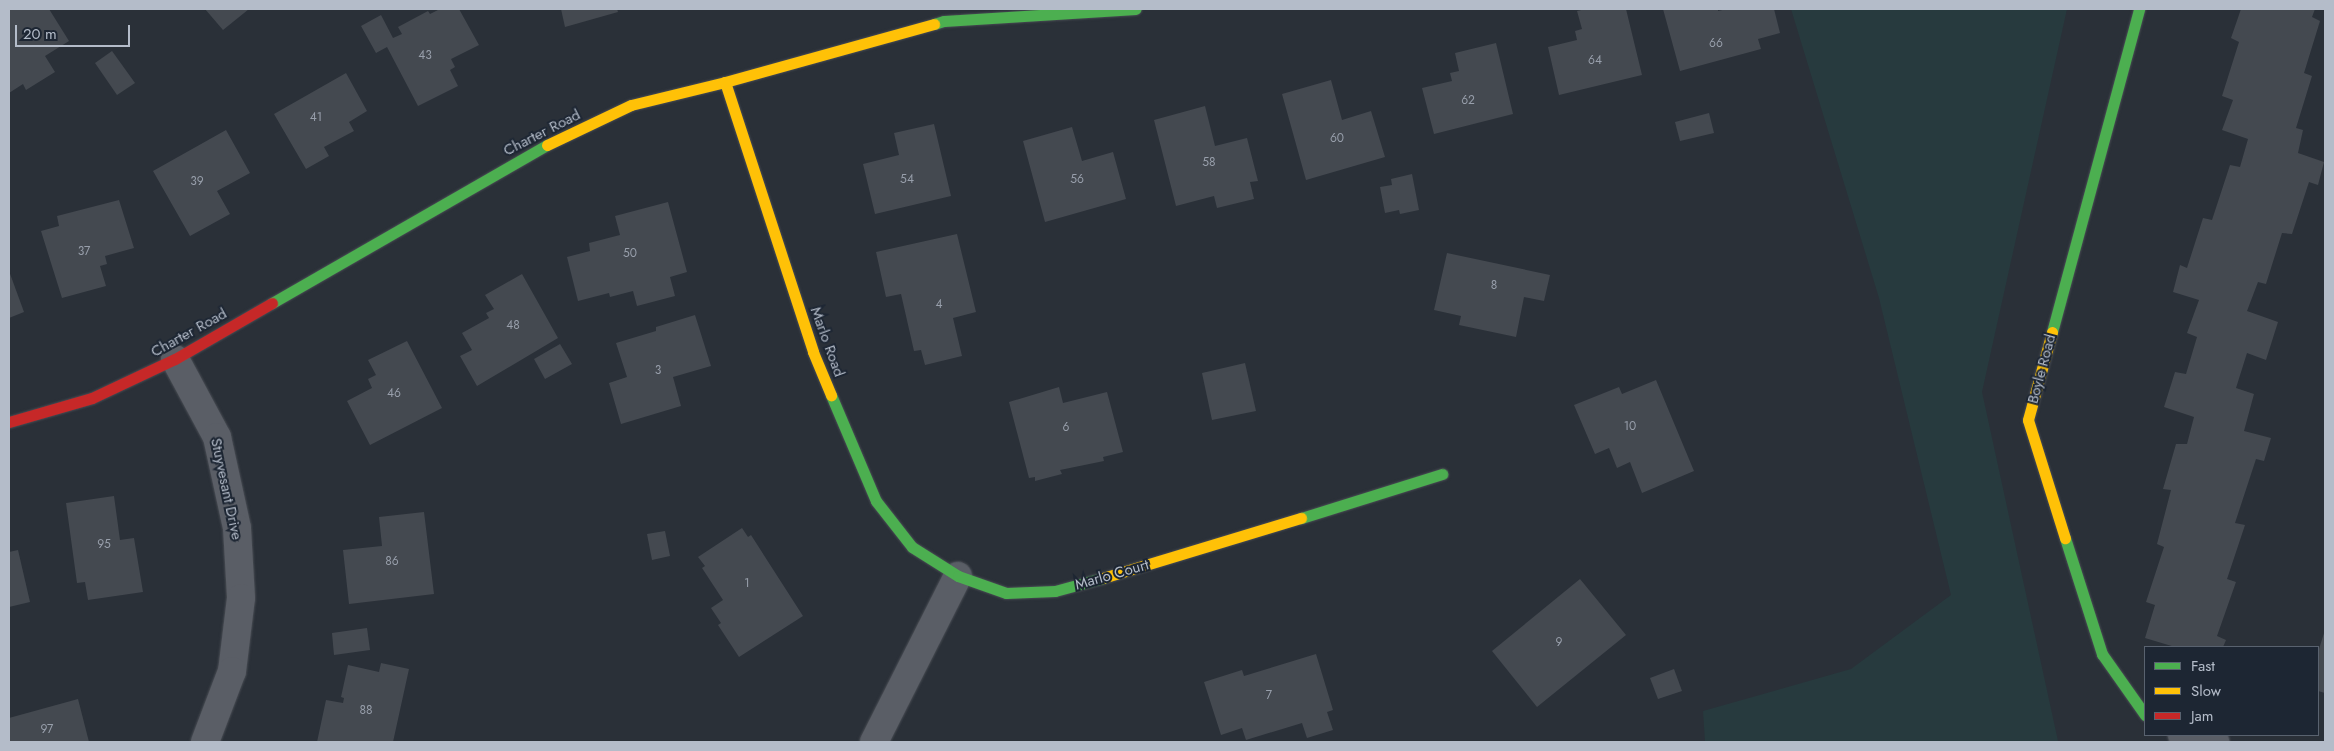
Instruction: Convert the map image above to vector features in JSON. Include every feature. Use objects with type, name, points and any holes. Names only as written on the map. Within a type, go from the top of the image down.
[{"type":"street","name":"Charter Road","points":[[9,422],[92,398],[175,359],[538,149],[631,105],[725,82],[944,22],[1136,9]]},
{"type":"street","name":"Boyle Road","points":[[2139,9],[2028,420],[2102,654],[2144,714]]},
{"type":"street","name":"Marlo Road","points":[[725,82],[813,352],[876,501],[912,547],[958,576]]},
{"type":"street","name":"Stuyvesant Drive","points":[[175,359],[217,437],[237,528],[241,598],[232,671],[205,742]]},
{"type":"street","name":"Marlo Court","points":[[958,576],[1006,592],[1055,591],[1142,567],[1442,474]]},
{"type":"street","points":[[874,742],[958,576]]},
{"type":"street","points":[[2187,736],[2215,742]]},
{"type":"green space","points":[[1791,9],[2067,9],[1982,392],[2058,741],[2061,742],[1705,742],[1703,711],[1851,669],[1951,595],[1879,298]]},
{"type":"building","points":[[9,9],[49,9],[69,41],[45,56],[55,72],[26,90],[23,84],[9,93]]},
{"type":"building","points":[[205,9],[249,9],[223,30]]},
{"type":"building","points":[[440,9],[459,9],[479,45],[451,59],[455,67],[450,70],[458,86],[418,106],[387,47],[376,53],[361,26],[381,15],[393,38],[402,34],[398,27],[428,11],[430,14]]},
{"type":"building","points":[[561,9],[617,9],[618,12],[565,27]]},
{"type":"building","points":[[1586,9],[1626,9],[1642,75],[1559,95],[1548,47],[1577,40],[1575,31],[1582,29],[1577,11]]},
{"type":"building","points":[[1663,9],[1718,9],[1718,11],[1727,9],[1774,9],[1780,33],[1758,39],[1761,49],[1680,71]]},
{"type":"building","points":[[2241,9],[2315,9],[2312,17],[2320,21],[2304,73],[2312,76],[2296,128],[2303,130],[2298,153],[2324,162],[2318,185],[2309,182],[2292,234],[2282,233],[2266,284],[2258,282],[2247,311],[2278,322],[2266,360],[2247,353],[2236,388],[2254,394],[2244,431],[2271,438],[2264,461],[2256,459],[2235,523],[2245,525],[2227,579],[2236,582],[2217,636],[2226,640],[2223,646],[2172,646],[2145,638],[2155,605],[2146,602],[2164,547],[2157,544],[2171,490],[2163,489],[2176,444],[2187,444],[2194,417],[2164,407],[2175,372],[2186,374],[2197,337],[2187,333],[2199,300],[2173,292],[2180,265],[2187,268],[2203,218],[2212,220],[2230,165],[2240,167],[2248,139],[2222,130],[2233,100],[2222,96],[2239,42],[2231,38]]},
{"type":"building","points":[[1496,43],[1513,114],[1434,134],[1422,88],[1452,81],[1450,73],[1459,71],[1455,53]]},
{"type":"building","points":[[112,51],[135,83],[117,95],[95,63]]},
{"type":"building","points":[[346,73],[367,111],[349,122],[354,131],[324,147],[329,156],[306,169],[274,114]]},
{"type":"building","points":[[1331,80],[1342,120],[1371,111],[1385,157],[1306,180],[1282,94]]},
{"type":"building","points":[[1205,106],[1215,146],[1247,138],[1258,181],[1250,182],[1254,199],[1217,208],[1214,196],[1176,206],[1154,120]]},
{"type":"building","points":[[1709,113],[1714,133],[1680,141],[1675,122]]},
{"type":"building","points":[[934,124],[951,196],[875,214],[863,164],[899,155],[894,133]]},
{"type":"building","points":[[1072,127],[1082,161],[1113,152],[1126,199],[1045,222],[1023,141]]},
{"type":"building","points":[[226,130],[250,173],[217,191],[230,214],[190,236],[153,171]]},
{"type":"building","points":[[1412,174],[1419,210],[1400,214],[1399,210],[1385,213],[1380,187],[1392,185],[1391,179]]},
{"type":"building","points":[[119,200],[134,248],[105,256],[107,264],[100,266],[106,286],[62,298],[41,231],[59,226],[57,216]]},
{"type":"building","points":[[668,202],[687,272],[670,277],[675,296],[637,306],[633,291],[610,297],[609,293],[578,301],[567,257],[590,251],[589,243],[620,235],[615,216]]},
{"type":"building","points":[[957,234],[976,312],[953,318],[962,356],[925,365],[921,350],[914,351],[901,294],[886,297],[876,252]]},
{"type":"building","points":[[1447,253],[1550,275],[1544,301],[1524,297],[1516,337],[1459,325],[1461,316],[1434,310]]},
{"type":"building","points":[[9,271],[24,312],[9,318]]},
{"type":"building","points":[[522,274],[558,338],[477,386],[460,356],[472,350],[462,333],[489,318],[486,313],[494,309],[485,295]]},
{"type":"building","points":[[695,315],[711,366],[673,377],[681,406],[621,424],[609,383],[627,377],[616,343],[656,331],[656,327]]},
{"type":"building","points":[[407,341],[442,408],[370,445],[347,401],[372,388],[368,379],[376,375],[368,360]]},
{"type":"building","points":[[560,344],[572,364],[545,379],[534,359]]},
{"type":"building","points":[[1245,363],[1256,411],[1212,420],[1202,373]]},
{"type":"building","points":[[1656,380],[1694,471],[1642,493],[1630,462],[1617,468],[1609,448],[1595,454],[1574,405],[1619,387],[1622,394]]},
{"type":"building","points":[[1059,387],[1063,403],[1107,392],[1123,452],[1103,457],[1104,461],[1060,470],[1062,474],[1035,481],[1035,477],[1029,478],[1009,402]]},
{"type":"building","points":[[114,496],[120,540],[134,538],[143,592],[88,600],[85,582],[77,583],[66,503]]},
{"type":"building","points":[[424,512],[434,594],[349,604],[343,550],[382,546],[379,517]]},
{"type":"building","points":[[742,528],[748,537],[751,535],[803,616],[739,657],[718,625],[721,623],[711,608],[723,600],[702,568],[705,566],[698,557]]},
{"type":"building","points":[[665,531],[670,556],[652,560],[647,534]]},
{"type":"building","points":[[18,550],[30,602],[9,607],[9,552]]},
{"type":"building","points":[[1580,579],[1626,635],[1537,707],[1492,651]]},
{"type":"building","points":[[367,628],[370,650],[334,655],[332,633]]},
{"type":"building","points":[[2325,630],[2325,693],[2319,691],[2319,649]]},
{"type":"building","points":[[1316,654],[1333,710],[1327,712],[1333,730],[1307,738],[1302,723],[1246,740],[1242,728],[1221,735],[1204,682],[1242,670],[1244,676]]},
{"type":"building","points":[[381,663],[409,669],[393,742],[317,742],[326,700],[343,703],[344,698],[341,697],[348,665],[379,672]]},
{"type":"building","points":[[1674,669],[1682,691],[1658,699],[1650,678]]},
{"type":"building","points":[[78,699],[89,742],[9,742],[9,718]]},
{"type":"traffic: fast","points":[[934,24],[944,21],[1136,9]]},
{"type":"traffic: fast","points":[[2052,332],[2139,9]]},
{"type":"traffic: fast","points":[[272,303],[547,145]]},
{"type":"traffic: fast","points":[[831,395],[876,501],[912,547],[958,576],[1006,593],[1055,591],[1103,578]]},
{"type":"traffic: fast","points":[[1301,518],[1442,474]]},
{"type":"traffic: fast","points":[[2065,538],[2102,654],[2144,714]]},
{"type":"traffic: slow","points":[[547,145],[631,105],[725,82],[934,24]]},
{"type":"traffic: slow","points":[[725,82],[813,352],[831,395]]},
{"type":"traffic: slow","points":[[2052,332],[2028,420],[2065,538]]},
{"type":"traffic: slow","points":[[1103,578],[1301,518]]},
{"type":"traffic: jam","points":[[9,422],[92,398],[175,359],[272,303]]}]
